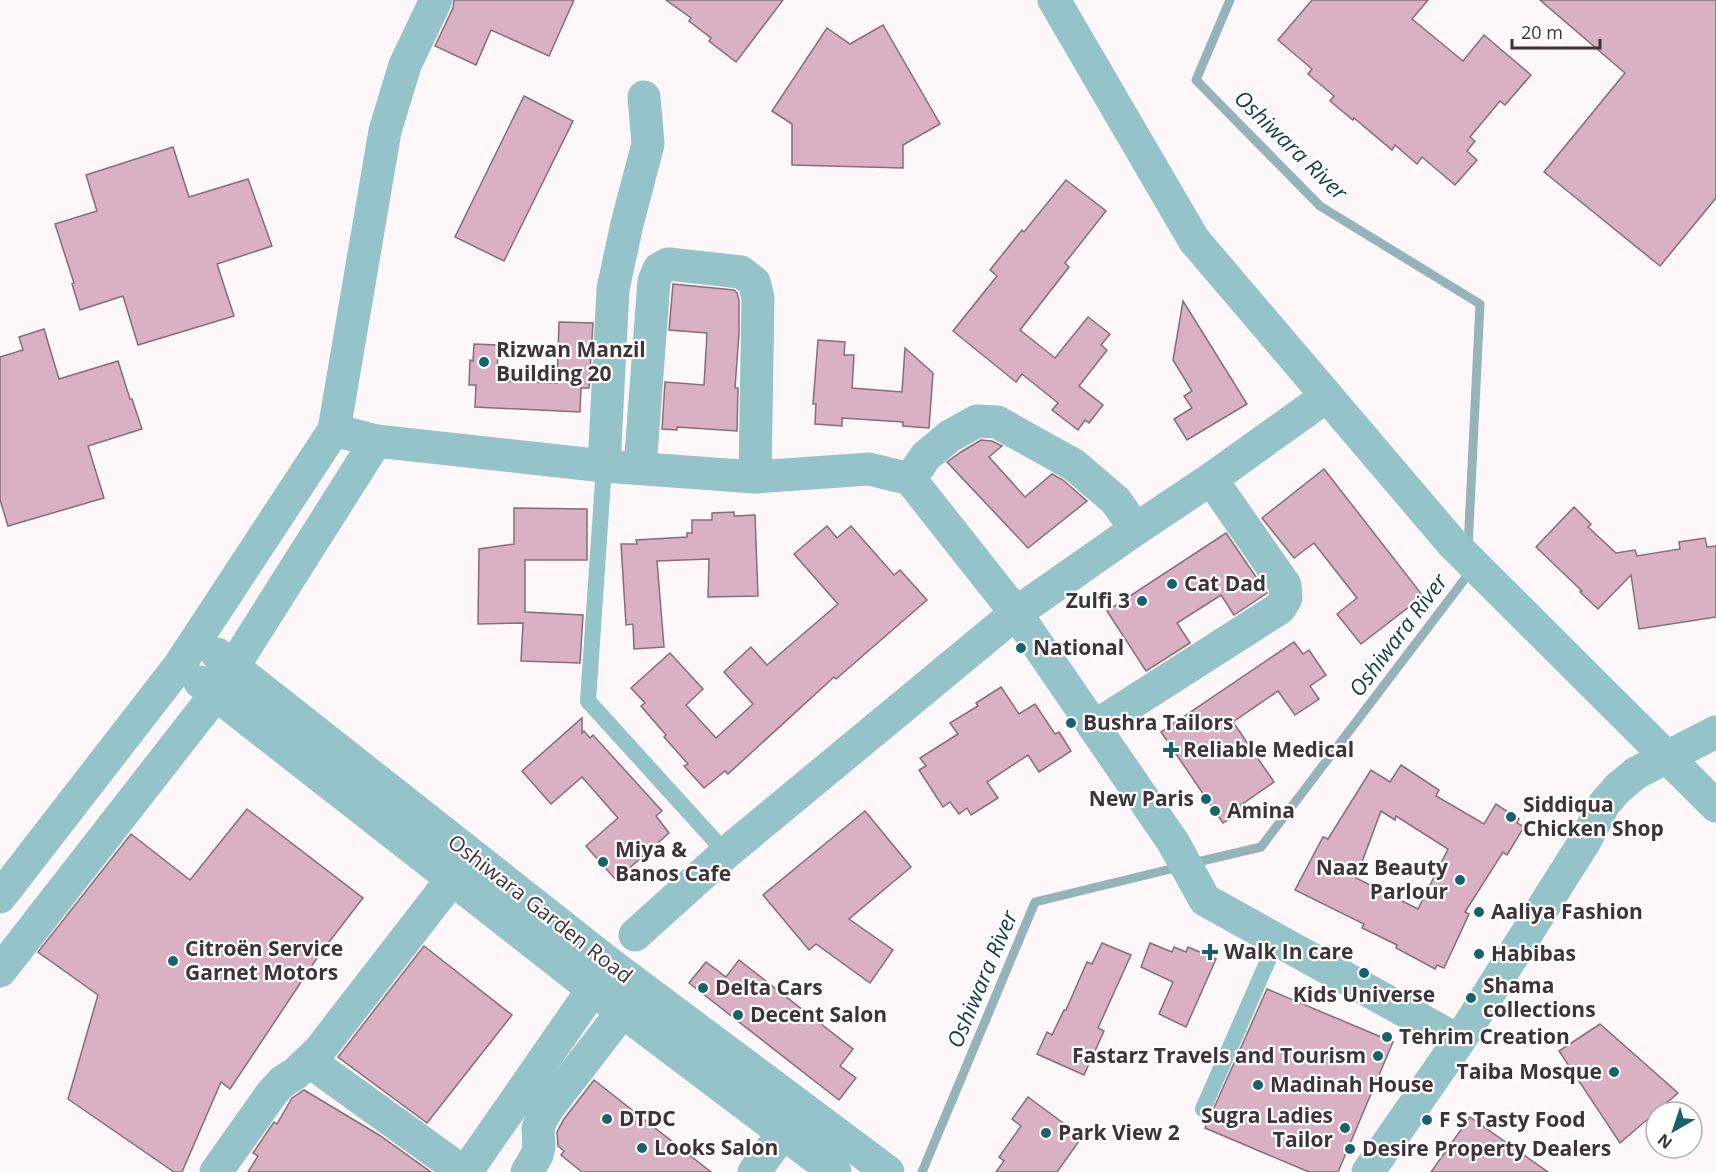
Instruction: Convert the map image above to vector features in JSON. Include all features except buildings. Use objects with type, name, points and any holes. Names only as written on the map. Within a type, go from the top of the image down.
[{"type":"street","points":[[0,897],[179,666],[334,430],[385,131],[405,65],[436,0]]},
{"type":"street","points":[[1054,0],[1194,240],[1452,543],[1716,806]]},
{"type":"street","points":[[604,466],[613,289],[648,144],[644,97]]},
{"type":"street","points":[[640,468],[654,281],[659,269],[668,264],[741,272],[754,282],[758,298],[754,477]]},
{"type":"street","points":[[635,935],[726,853],[1016,613],[1211,480],[1327,396]]},
{"type":"street","points":[[910,480],[926,456],[950,436],[977,421],[997,422],[1074,465],[1115,500],[1136,529]]},
{"type":"street","points":[[334,430],[376,441],[604,466],[754,477],[869,469],[910,480],[1016,613],[1173,842],[1204,900],[1459,1041]]},
{"type":"street","points":[[0,971],[216,694],[376,441]]},
{"type":"street","points":[[1094,727],[1280,608],[1286,598],[1285,585],[1211,480]]},
{"type":"street","name":"Oshiwara Garden Road","points":[[197,638],[461,867]]},
{"type":"street","name":"Oshiwara Garden Road","points":[[179,666],[461,867],[602,977],[888,1172]]},
{"type":"street","points":[[1368,1172],[1459,1041],[1585,841],[1604,804],[1636,773],[1716,732]]},
{"type":"street","points":[[216,1172],[272,1093],[319,1051],[461,867]]},
{"type":"street","points":[[309,1061],[465,1172],[602,977]]},
{"type":"street","name":"Oshiwara Garden Road","points":[[602,977],[623,1011],[834,1172]]},
{"type":"street","points":[[527,1172],[537,1155],[538,1129],[544,1114],[623,1011]]},
{"type":"street","points":[[754,1172],[783,1133]]},
{"type":"lane","points":[[604,466],[588,700],[726,853]]},
{"type":"lane","points":[[1203,1109],[1277,940]]},
{"type":"waterway","name":"Oshiwara River","points":[[1230,0],[1196,80],[1320,206],[1480,304],[1468,548]]},
{"type":"waterway","name":"Oshiwara River","points":[[1193,863],[1261,847],[1467,576],[1467,568]]},
{"type":"waterway","name":"Oshiwara River","points":[[922,1172],[1035,902],[1179,867]]},
{"type":"place","name":"Rizwan Manzil Building 20","points":[[484,362]]},
{"type":"place","name":"Cat Dad","points":[[1172,584]]},
{"type":"place","name":"Zulfi 3","points":[[1142,601]]},
{"type":"place","name":"National","points":[[1021,648]]},
{"type":"place","name":"Bushra Tailors","points":[[1071,723]]},
{"type":"place","name":"Reliable Medical","points":[[1171,750]]},
{"type":"place","name":"New Paris","points":[[1206,799]]},
{"type":"place","name":"Amina","points":[[1215,811]]},
{"type":"place","name":"Siddiqua Chicken Shop","points":[[1511,817]]},
{"type":"place","name":"Miya & Banos Cafe","points":[[603,862]]},
{"type":"place","name":"Naaz Beauty Parlour","points":[[1460,880]]},
{"type":"place","name":"Aaliya Fashion","points":[[1479,912]]},
{"type":"place","name":"Walk In care","points":[[1210,952]]},
{"type":"place","name":"Habibas","points":[[1479,954]]},
{"type":"place","name":"Citroën Service Garnet Motors","points":[[173,961]]},
{"type":"place","name":"Kids Universe","points":[[1364,973]]},
{"type":"place","name":"Delta Cars","points":[[703,988]]},
{"type":"place","name":"Shama collections","points":[[1471,998]]},
{"type":"place","name":"Decent Salon","points":[[738,1015]]},
{"type":"place","name":"Tehrim Creation","points":[[1387,1037]]},
{"type":"place","name":"Fastarz Travels and Tourism","points":[[1378,1056]]},
{"type":"place","name":"Taiba Mosque","points":[[1614,1072]]},
{"type":"place","name":"Madinah House","points":[[1258,1085]]},
{"type":"place","name":"DTDC","points":[[607,1119]]},
{"type":"place","name":"F S Tasty Food","points":[[1427,1120]]},
{"type":"place","name":"Sugra Ladies Tailor","points":[[1345,1128]]},
{"type":"place","name":"Park View 2","points":[[1046,1133]]},
{"type":"place","name":"Looks Salon","points":[[642,1148]]},
{"type":"place","name":"Desire Property Dealers","points":[[1350,1149]]}]
